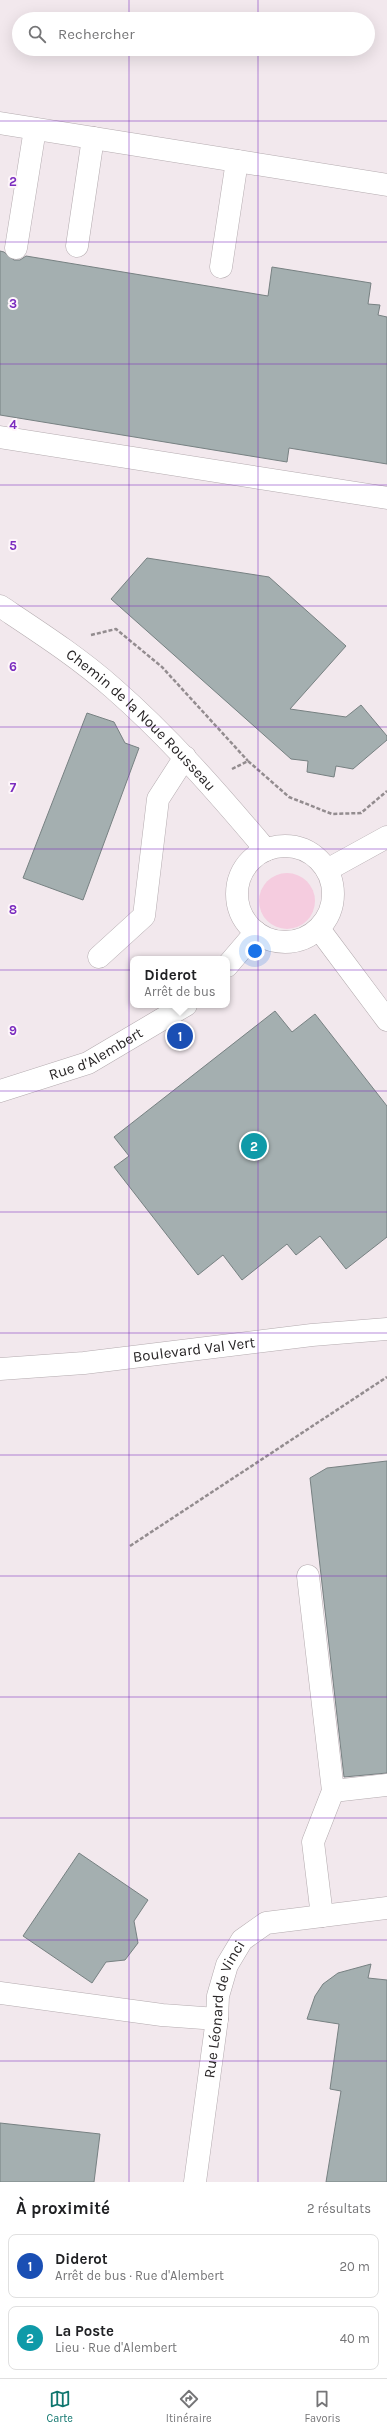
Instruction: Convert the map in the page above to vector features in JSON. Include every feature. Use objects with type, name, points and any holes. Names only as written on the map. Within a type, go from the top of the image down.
[{"type":"street","points":[[0,123],[387,185]]},
{"type":"street","points":[[16,248],[35,129]]},
{"type":"street","points":[[78,246],[93,138]]},
{"type":"street","points":[[221,267],[237,161]]},
{"type":"street","points":[[0,437],[387,498]]},
{"type":"street","name":"Chemin de la Noue Rousseau","points":[[0,606],[56,643],[112,687],[208,781],[266,850]]},
{"type":"street","points":[[99,957],[144,916],[158,799],[185,757]]},
{"type":"street","points":[[327,870],[387,837]]},
{"type":"street","points":[[290,846],[304,850],[318,858],[327,870],[332,884],[333,900],[328,916],[319,928],[308,937],[295,942],[281,942],[269,939],[256,932],[244,920],[238,906],[236,891],[240,876],[248,862],[266,850],[290,846]]},
{"type":"street","points":[[319,928],[387,1020]]},
{"type":"street","points":[[230,962],[256,932]]},
{"type":"street","name":"Rue d'Alembert","points":[[0,1091],[88,1064],[181,1008]]},
{"type":"street","name":"Boulevard Val Vert","points":[[0,1369],[84,1363],[312,1335],[387,1329]]},
{"type":"street","points":[[308,1576],[333,1791],[313,1842],[322,1916]]},
{"type":"street","points":[[333,1791],[387,1785]]},
{"type":"street","name":"Rue Léonard de Vinci","points":[[195,2182],[217,2019],[218,1996],[227,1965],[242,1940],[266,1923],[387,1908]]},
{"type":"street","points":[[0,1993],[162,2015],[217,2019]]},
{"type":"path","points":[[56,643],[116,629],[162,667],[248,761],[289,797],[332,814],[361,813],[387,791]]},
{"type":"path","points":[[208,781],[248,761]]},
{"type":"path","points":[[130,1546],[387,1377]]},
{"type":"shaded area","points":[[281,873],[293,873],[303,877],[311,885],[315,895],[315,907],[311,917],[303,925],[293,929],[281,929],[271,925],[263,917],[259,907],[259,895],[263,885],[271,877]]},
{"type":"building","points":[[0,251],[4,252],[14,260],[20,260],[26,256],[268,296],[272,267],[371,283],[368,304],[380,305],[378,315],[387,317],[387,464],[289,448],[287,462],[0,415]]},
{"type":"building","points":[[147,558],[269,577],[346,646],[290,709],[346,717],[361,705],[387,736],[387,740],[353,769],[336,766],[334,777],[307,772],[308,761],[291,759],[111,599]]},
{"type":"building","points":[[87,713],[114,722],[125,743],[139,748],[83,900],[23,878]]},
{"type":"building","points":[[275,1011],[292,1032],[315,1014],[387,1106],[387,1237],[346,1269],[320,1236],[296,1255],[287,1244],[242,1280],[223,1255],[198,1275],[114,1167],[129,1156],[114,1137]]},
{"type":"building","points":[[387,1461],[387,1773],[344,1777],[310,1478],[327,1468]]},
{"type":"building","points":[[79,1853],[148,1900],[134,1921],[138,1943],[125,1960],[106,1962],[92,1983],[23,1936]]},
{"type":"building","points":[[371,1964],[368,1978],[387,1980],[387,2182],[326,2182],[341,2091],[330,2089],[339,2024],[307,2019],[315,1996],[323,1984],[338,1973]]},
{"type":"building","points":[[0,2123],[100,2134],[94,2182],[0,2182]]},
{"type":"place","name":"Diderot","points":[[180,1036]]},
{"type":"place","name":"La Poste","points":[[254,1146]]}]
